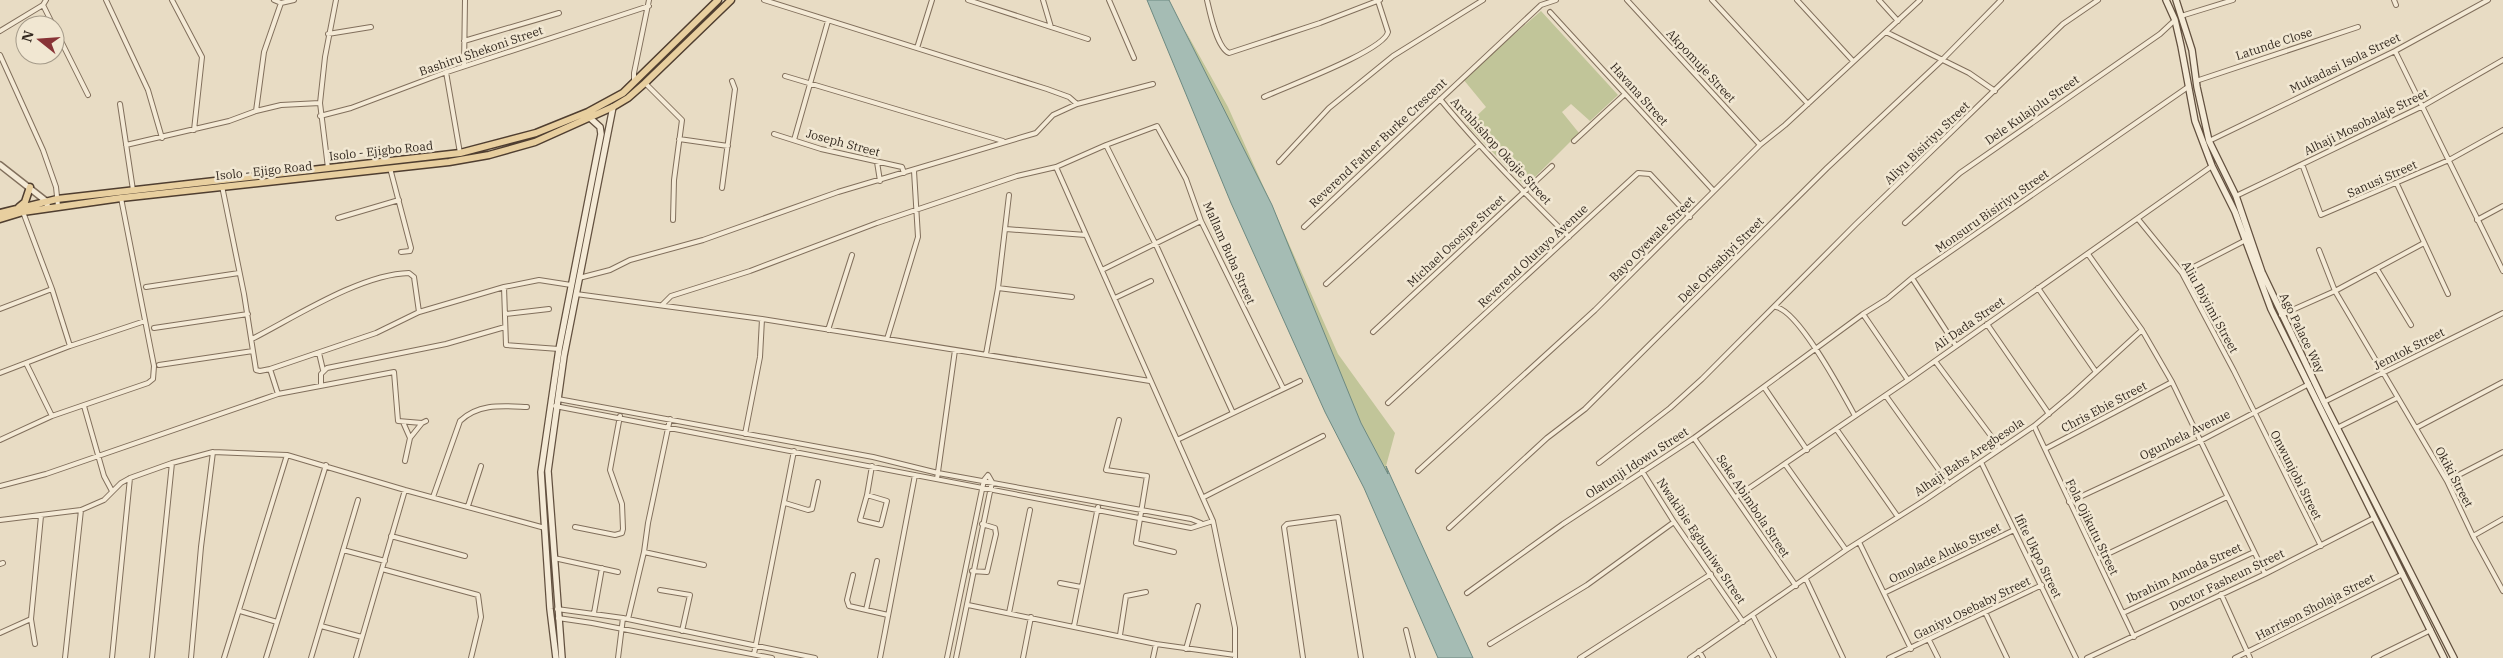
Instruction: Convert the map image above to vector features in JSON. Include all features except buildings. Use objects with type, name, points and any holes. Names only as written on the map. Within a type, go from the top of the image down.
[{"type":"main road","name":"Isolo - Ejigbo Road","points":[[0,213],[20,210],[57,199],[460,153],[546,130],[606,103],[635,83],[718,0]]},
{"type":"main road","points":[[554,398],[613,107],[628,98],[645,83],[731,0]]},
{"type":"main road","name":"Ago Palace Way","points":[[2166,0],[2175,20],[2195,121],[2212,166],[2226,191],[2246,240],[2271,309],[2444,658]]},
{"type":"main road","name":"Ago Palace Way","points":[[2176,0],[2192,50],[2202,114],[2209,141],[2236,196],[2262,272],[2324,402],[2454,658]]},
{"type":"main road","name":"Isolo - Ejigo Road","points":[[0,219],[20,210],[489,155],[540,140],[613,107]]},
{"type":"main road","points":[[2193,113],[2202,114]]},
{"type":"main road","points":[[562,658],[548,471],[559,349],[601,134],[600,127],[590,118]]},
{"type":"main road","points":[[2195,121],[2204,122]]},
{"type":"main road","points":[[20,210],[26,202],[30,187]]},
{"type":"main road","points":[[553,406],[541,472],[556,658]]},
{"type":"street","points":[[0,31],[43,4],[46,0]]},
{"type":"street","points":[[106,0],[148,90],[162,138]]},
{"type":"street","points":[[172,0],[202,57],[194,130]]},
{"type":"street","points":[[274,0],[281,2],[294,0]]},
{"type":"street","points":[[328,168],[320,116],[320,103],[328,34],[336,0]]},
{"type":"street","points":[[464,66],[465,0]]},
{"type":"street","points":[[635,83],[634,73],[649,0]]},
{"type":"street","points":[[764,0],[1052,90],[1069,97],[1077,104]]},
{"type":"street","points":[[917,48],[932,0]]},
{"type":"street","points":[[968,0],[1088,39]]},
{"type":"street","points":[[1043,0],[1051,27]]},
{"type":"street","points":[[1109,0],[1134,58]]},
{"type":"street","points":[[1207,0],[1220,44],[1224,51],[1229,53],[1320,23],[1379,0],[1388,32],[1385,39],[1360,55],[1264,97]]},
{"type":"street","points":[[1279,162],[1329,108],[1388,60],[1483,0]]},
{"type":"street","name":"Reverend Father Burke Crescent","points":[[1304,227],[1466,73],[1541,5],[1556,0]]},
{"type":"street","name":"Akpomuje Street","points":[[1627,0],[1760,145]]},
{"type":"street","points":[[1712,0],[1808,104]]},
{"type":"street","points":[[1797,0],[1853,61]]},
{"type":"street","points":[[1879,0],[1898,21]]},
{"type":"street","name":"Bayo Oyewale Street","points":[[1418,471],[1546,356],[1690,217],[1713,190],[1760,145],[1808,104],[1920,0]]},
{"type":"street","name":"Dele Orisabiyi Street","points":[[1449,528],[1547,438],[1585,409],[1827,168],[1942,60],[2001,0]]},
{"type":"street","name":"Aliyu Bisiriyu Street","points":[[1599,462],[1670,408],[1776,307],[1856,224],[2063,24],[2098,0]]},
{"type":"street","points":[[2181,16],[2234,0]]},
{"type":"street","points":[[2394,0],[2396,5]]},
{"type":"street","name":"Mukadasi Isola Street","points":[[2209,141],[2395,51],[2488,0]]},
{"type":"street","points":[[256,111],[264,52],[281,2]]},
{"type":"street","points":[[43,4],[48,15]]},
{"type":"street","name":"Bashiru Shekoni Street","points":[[320,116],[351,108],[446,72],[649,6]]},
{"type":"street","name":"Havana Street","points":[[1550,12],[1713,190]]},
{"type":"street","points":[[464,41],[559,13]]},
{"type":"street","points":[[794,140],[812,84],[828,20]]},
{"type":"street","name":"Dele Kulajolu Street","points":[[1905,223],[1960,173],[2160,34],[2175,20]]},
{"type":"street","points":[[328,34],[371,27]]},
{"type":"street","name":"Latunde Close","points":[[2196,81],[2358,27]]},
{"type":"street","points":[[1886,32],[1982,81],[1995,91]]},
{"type":"street","points":[[65,49],[88,95]]},
{"type":"street","points":[[2395,51],[2503,271]]},
{"type":"street","points":[[0,55],[43,150],[56,187],[58,206]]},
{"type":"street","name":"Alhaji Mosobalaje Street","points":[[2236,196],[2423,106],[2503,60]]},
{"type":"street","points":[[446,72],[460,153]]},
{"type":"street","points":[[785,76],[1003,141]]},
{"type":"street","points":[[722,188],[735,89],[732,81]]},
{"type":"street","points":[[645,83],[682,120],[674,180],[673,220]]},
{"type":"street","points":[[579,278],[610,270],[630,260],[703,240],[838,192],[914,171],[1003,141],[1036,133],[1043,128],[1053,115],[1077,104],[1153,84]]},
{"type":"street","name":"Monsuru Bisiriyu Street","points":[[1816,349],[1863,314],[1887,299],[1912,278],[2182,93],[2188,87]]},
{"type":"street","points":[[1574,141],[1625,94]]},
{"type":"street","name":"Archbishop Okojie Street","points":[[1440,99],[1479,145],[1569,237]]},
{"type":"street","points":[[126,145],[229,121],[256,111],[290,104],[320,103]]},
{"type":"street","points":[[120,104],[133,190]]},
{"type":"street","name":"Mallam Buba Street","points":[[1106,144],[1157,126],[1186,179],[1201,221],[1283,388]]},
{"type":"street","name":"Sanusi Street","points":[[2302,164],[2321,215],[2397,184],[2449,160],[2503,130]]},
{"type":"street","name":"Joseph Street","points":[[774,134],[902,167],[904,173]]},
{"type":"street","points":[[679,139],[728,146]]},
{"type":"street","points":[[662,305],[671,296],[758,268],[1017,176],[1056,167],[1106,144],[1156,244],[1233,413]]},
{"type":"street","points":[[1326,284],[1479,145]]},
{"type":"street","points":[[877,162],[880,181]]},
{"type":"street","points":[[0,165],[46,201],[48,208]]},
{"type":"street","name":"Michael Ososipe Street","points":[[1373,332],[1552,166]]},
{"type":"street","name":"Ali Dada Street","points":[[1736,497],[1886,396],[2212,166]]},
{"type":"street","points":[[968,605],[1156,644],[1235,657],[1235,628],[1213,521],[1056,167]]},
{"type":"street","points":[[390,168],[411,248],[410,251],[401,252]]},
{"type":"street","points":[[887,339],[918,237],[918,210],[914,171]]},
{"type":"street","name":"Reverend Olutayo Avenue","points":[[1388,402],[1638,173],[1644,172],[1653,176],[1690,217]]},
{"type":"street","points":[[2397,184],[2448,294]]},
{"type":"street","points":[[222,186],[248,314],[257,371],[270,369],[376,333],[419,312],[504,287],[539,280],[571,284]]},
{"type":"street","points":[[986,354],[998,288],[1009,195]]},
{"type":"street","points":[[0,440],[52,416],[153,380],[155,374],[146,321],[121,198]]},
{"type":"street","points":[[338,218],[399,200]]},
{"type":"street","points":[[2477,220],[2503,206]]},
{"type":"street","points":[[20,210],[52,289],[70,346]]},
{"type":"street","name":"Aliu Ibiyimi Street","points":[[2138,219],[2182,273],[2254,412]]},
{"type":"street","points":[[1102,270],[1201,221]]},
{"type":"street","points":[[1006,229],[1086,235]]},
{"type":"street","points":[[2182,273],[2246,240]]},
{"type":"street","points":[[2281,315],[2335,291],[2424,243]]},
{"type":"street","name":"Okiki Street","points":[[2319,250],[2335,291],[2447,481],[2473,536],[2503,591]]},
{"type":"street","points":[[2088,254],[2142,330],[2172,382],[2265,574]]},
{"type":"street","points":[[828,330],[852,255]]},
{"type":"street","points":[[2377,269],[2411,325]]},
{"type":"street","points":[[146,287],[239,273]]},
{"type":"street","points":[[252,340],[343,292],[371,281],[401,273],[409,273],[414,277],[419,312]]},
{"type":"street","points":[[1912,278],[1956,346]]},
{"type":"street","points":[[1115,298],[1151,281]]},
{"type":"street","points":[[504,287],[506,345],[559,349]]},
{"type":"street","points":[[998,288],[1072,297]]},
{"type":"street","points":[[2038,288],[2096,372]]},
{"type":"street","points":[[0,308],[52,289]]},
{"type":"street","points":[[576,294],[828,330],[1150,381]]},
{"type":"street","points":[[1776,307],[1788,314],[1816,349],[1855,416]]},
{"type":"street","points":[[505,314],[548,309]]},
{"type":"street","name":"Jemtok Street","points":[[2324,402],[2384,374],[2503,313]]},
{"type":"street","points":[[154,328],[248,314]]},
{"type":"street","points":[[1863,314],[1908,380]]},
{"type":"street","points":[[744,434],[760,357],[762,320]]},
{"type":"street","points":[[0,373],[70,346],[146,321]]},
{"type":"street","points":[[1987,324],[2049,414]]},
{"type":"street","points":[[323,370],[446,344],[505,327]]},
{"type":"street","name":"Alhaji Babs Aregbesola","points":[[1690,658],[1846,550],[1949,484],[2034,426],[2142,330]]},
{"type":"street","name":"Olatunji Idowu Street","points":[[1467,593],[1642,471],[1694,438],[1816,349]]},
{"type":"street","points":[[937,479],[955,350]]},
{"type":"street","points":[[159,365],[253,351]]},
{"type":"street","points":[[319,353],[323,370],[321,384]]},
{"type":"street","points":[[1935,360],[2000,448]]},
{"type":"street","points":[[26,363],[52,416]]},
{"type":"street","points":[[270,369],[278,394]]},
{"type":"street","points":[[0,486],[46,474],[98,457],[278,394],[321,384],[394,372],[397,419],[404,422],[424,422],[410,438],[405,461]]},
{"type":"street","points":[[1177,440],[1300,380]]},
{"type":"street","name":"Chris Ebie Street","points":[[2045,449],[2172,382]]},
{"type":"street","points":[[2416,428],[2503,382]]},
{"type":"street","name":"Ogunbela Avenue","points":[[2069,502],[2200,441],[2309,384]]},
{"type":"street","points":[[1764,387],[1807,450]]},
{"type":"street","points":[[1886,396],[1949,484]]},
{"type":"street","points":[[554,398],[873,457],[938,473],[1191,518],[1201,523]]},
{"type":"street","points":[[2337,428],[2397,398]]},
{"type":"street","points":[[84,406],[104,476],[112,491]]},
{"type":"street","points":[[433,497],[460,421],[470,412],[490,406],[527,407]]},
{"type":"street","points":[[553,406],[990,488],[1191,528],[1201,523],[1213,521]]},
{"type":"street","points":[[575,527],[615,535],[622,533],[622,504],[610,470],[621,411]]},
{"type":"street","name":"Onwunjobi Street","points":[[2254,412],[2321,546]]},
{"type":"street","points":[[618,658],[622,629],[644,552],[648,523],[670,419]]},
{"type":"street","points":[[1119,420],[1106,470],[1147,476],[1143,510],[1136,543],[1174,552]]},
{"type":"street","points":[[404,422],[410,438]]},
{"type":"street","name":"Fola Ojikutu Street","points":[[2034,426],[2134,637]]},
{"type":"street","points":[[1837,430],[1898,517]]},
{"type":"street","points":[[1204,498],[1322,436]]},
{"type":"street","name":"Seke Abimbola Street","points":[[1694,438],[1796,586]]},
{"type":"street","points":[[754,654],[795,444]]},
{"type":"street","points":[[0,520],[81,510],[104,500],[112,491],[130,478],[172,463],[213,452],[287,455],[326,465],[405,490],[552,529]]},
{"type":"street","points":[[191,658],[201,547],[213,452]]},
{"type":"street","points":[[2447,481],[2503,452]]},
{"type":"street","points":[[224,658],[287,455]]},
{"type":"street","name":"Ifite Ukpo Street","points":[[1981,462],[2076,658]]},
{"type":"street","points":[[152,658],[172,463]]},
{"type":"street","points":[[1785,464],[1846,550]]},
{"type":"street","points":[[266,658],[326,465]]},
{"type":"street","points":[[468,506],[481,466]]},
{"type":"street","points":[[866,495],[887,501],[880,525],[860,520],[872,466]]},
{"type":"street","name":"Nwakibie Egbuniwe Street","points":[[1642,471],[1674,522],[1743,622]]},
{"type":"street","points":[[880,658],[915,474]]},
{"type":"street","points":[[112,658],[130,478]]},
{"type":"street","points":[[947,658],[984,480]]},
{"type":"street","points":[[785,503],[808,510],[812,508],[818,482]]},
{"type":"street","points":[[956,658],[968,605],[972,571],[992,482]]},
{"type":"street","points":[[356,658],[405,490]]},
{"type":"street","points":[[2097,559],[2227,496]]},
{"type":"street","points":[[311,658],[358,500]]},
{"type":"street","points":[[1074,626],[1099,502]]},
{"type":"street","points":[[66,658],[81,510]]},
{"type":"street","points":[[1009,613],[1030,510]]},
{"type":"street","points":[[35,644],[31,620],[41,516]]},
{"type":"street","points":[[1303,658],[1284,527],[1287,524],[1338,517],[1361,658]]},
{"type":"street","name":"Doctor Fasheun Street","points":[[2087,658],[2265,574],[2374,518]]},
{"type":"street","points":[[2473,536],[2503,519]]},
{"type":"street","points":[[1490,644],[1587,585],[1674,522]]},
{"type":"street","points":[[972,571],[987,572],[996,534],[995,528],[982,524]]},
{"type":"street","name":"Omolade Aluko Street","points":[[1884,593],[2014,530]]},
{"type":"street","points":[[391,536],[465,556]]},
{"type":"street","points":[[1859,542],[1911,649]]},
{"type":"street","points":[[342,550],[385,561]]},
{"type":"street","points":[[644,552],[704,566]]},
{"type":"street","name":"Ibrahim Amoda Street","points":[[2123,613],[2254,552]]},
{"type":"street","points":[[554,558],[618,572]]},
{"type":"street","points":[[866,610],[876,561]]},
{"type":"street","points":[[594,613],[602,568]]},
{"type":"street","points":[[382,569],[478,595],[481,617],[471,658]]},
{"type":"street","points":[[1580,658],[1711,574]]},
{"type":"street","name":"Harrison Sholaja Street","points":[[2236,658],[2403,574]]},
{"type":"street","points":[[853,575],[847,604],[888,614]]},
{"type":"street","points":[[1806,579],[1843,658]]},
{"type":"street","points":[[1060,583],[1081,587]]},
{"type":"street","name":"Ganiyu Osebaby Street","points":[[1889,658],[2042,585]]},
{"type":"street","points":[[660,590],[690,595],[682,631]]},
{"type":"street","points":[[1120,635],[1126,596],[1146,592]]},
{"type":"street","points":[[2221,594],[2250,658]]},
{"type":"street","points":[[1186,649],[1198,606]]},
{"type":"street","points":[[557,609],[594,613],[815,658]]},
{"type":"street","points":[[240,610],[277,622]]},
{"type":"street","points":[[1984,612],[2007,658]]},
{"type":"street","points":[[1753,616],[1774,658]]},
{"type":"street","points":[[1022,658],[1031,617]]},
{"type":"street","points":[[558,618],[772,658]]},
{"type":"street","points":[[0,633],[31,620]]},
{"type":"street","points":[[321,626],[362,637]]},
{"type":"street","points":[[1406,630],[1414,658]]},
{"type":"street","points":[[2374,658],[2431,630]]},
{"type":"street","points":[[1929,640],[1938,658]]},
{"type":"street","points":[[1153,658],[1156,644]]},
{"type":"street","points":[[1699,651],[1703,658]]},
{"type":"green space","points":[[1541,11],[1618,95],[1590,121],[1571,104],[1562,112],[1579,133],[1532,180],[1524,185],[1467,125],[1486,107],[1463,79]]},
{"type":"green space","points":[[1185,30],[1228,107],[1338,354],[1395,433],[1386,466],[1390,478],[1361,423]]},
{"type":"water","points":[[1147,0],[1169,0],[1272,205],[1361,423],[1388,474],[1386,466],[1473,658],[1438,658],[1364,488],[1325,412],[1231,203]]}]
